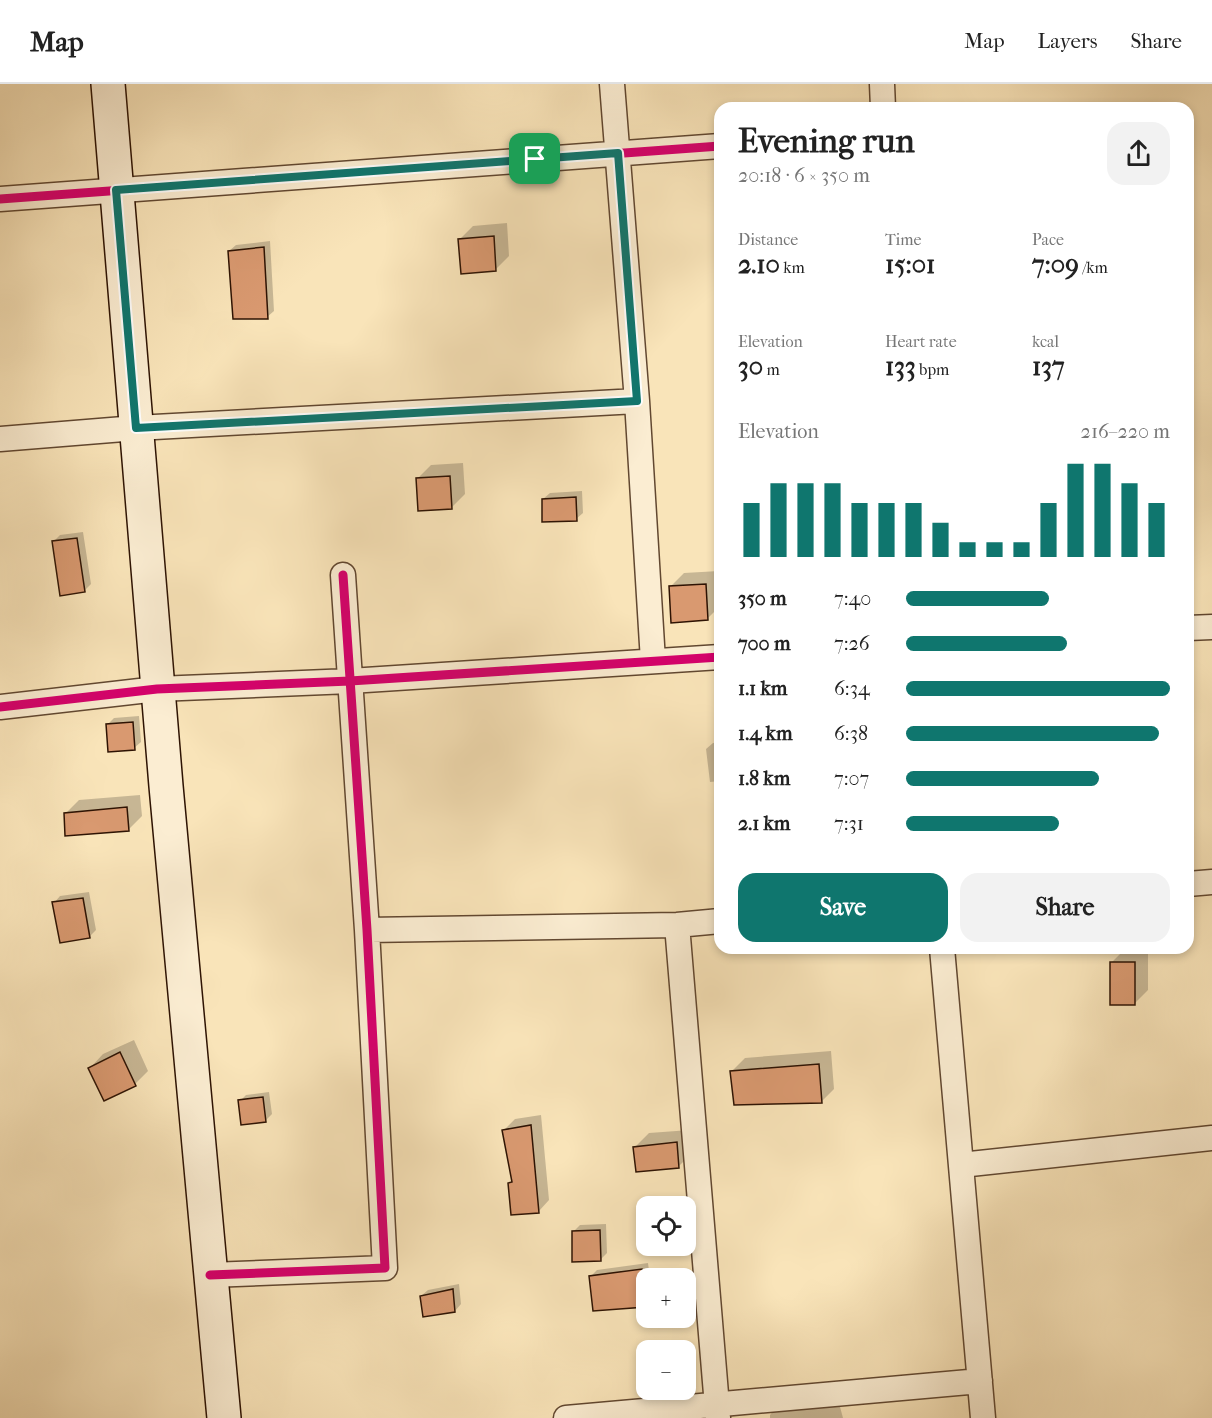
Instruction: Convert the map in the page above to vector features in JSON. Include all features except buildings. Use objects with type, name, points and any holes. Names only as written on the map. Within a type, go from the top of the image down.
[{"type":"main road","points":[[108,84],[158,689],[224,1418]]},
{"type":"street","points":[[612,84],[637,401],[653,661]]},
{"type":"street","points":[[882,84],[883,102]]},
{"type":"street","points":[[0,199],[714,146]]},
{"type":"street","points":[[0,439],[136,428],[637,401]]},
{"type":"street","points":[[210,1275],[385,1268],[367,930],[342,575]]},
{"type":"street","points":[[1194,628],[1212,627]]},
{"type":"street","points":[[0,707],[158,689],[350,681],[714,657]]},
{"type":"street","points":[[1194,884],[1212,882]]},
{"type":"street","points":[[367,930],[677,925],[714,922]]},
{"type":"street","points":[[677,925],[718,1411]]},
{"type":"street","points":[[943,954],[983,1418]]},
{"type":"street","points":[[961,1165],[1212,1138]]},
{"type":"street","points":[[566,1418],[718,1411],[980,1381]]},
{"type":"cycle path","points":[[0,199],[714,146]]},
{"type":"cycle path","points":[[210,1275],[385,1268],[367,930],[343,575]]},
{"type":"cycle path","points":[[0,707],[157,689],[350,681],[714,657]]},
{"type":"route","points":[[618,153],[637,401],[136,428],[116,190],[535,159],[618,153]]}]
